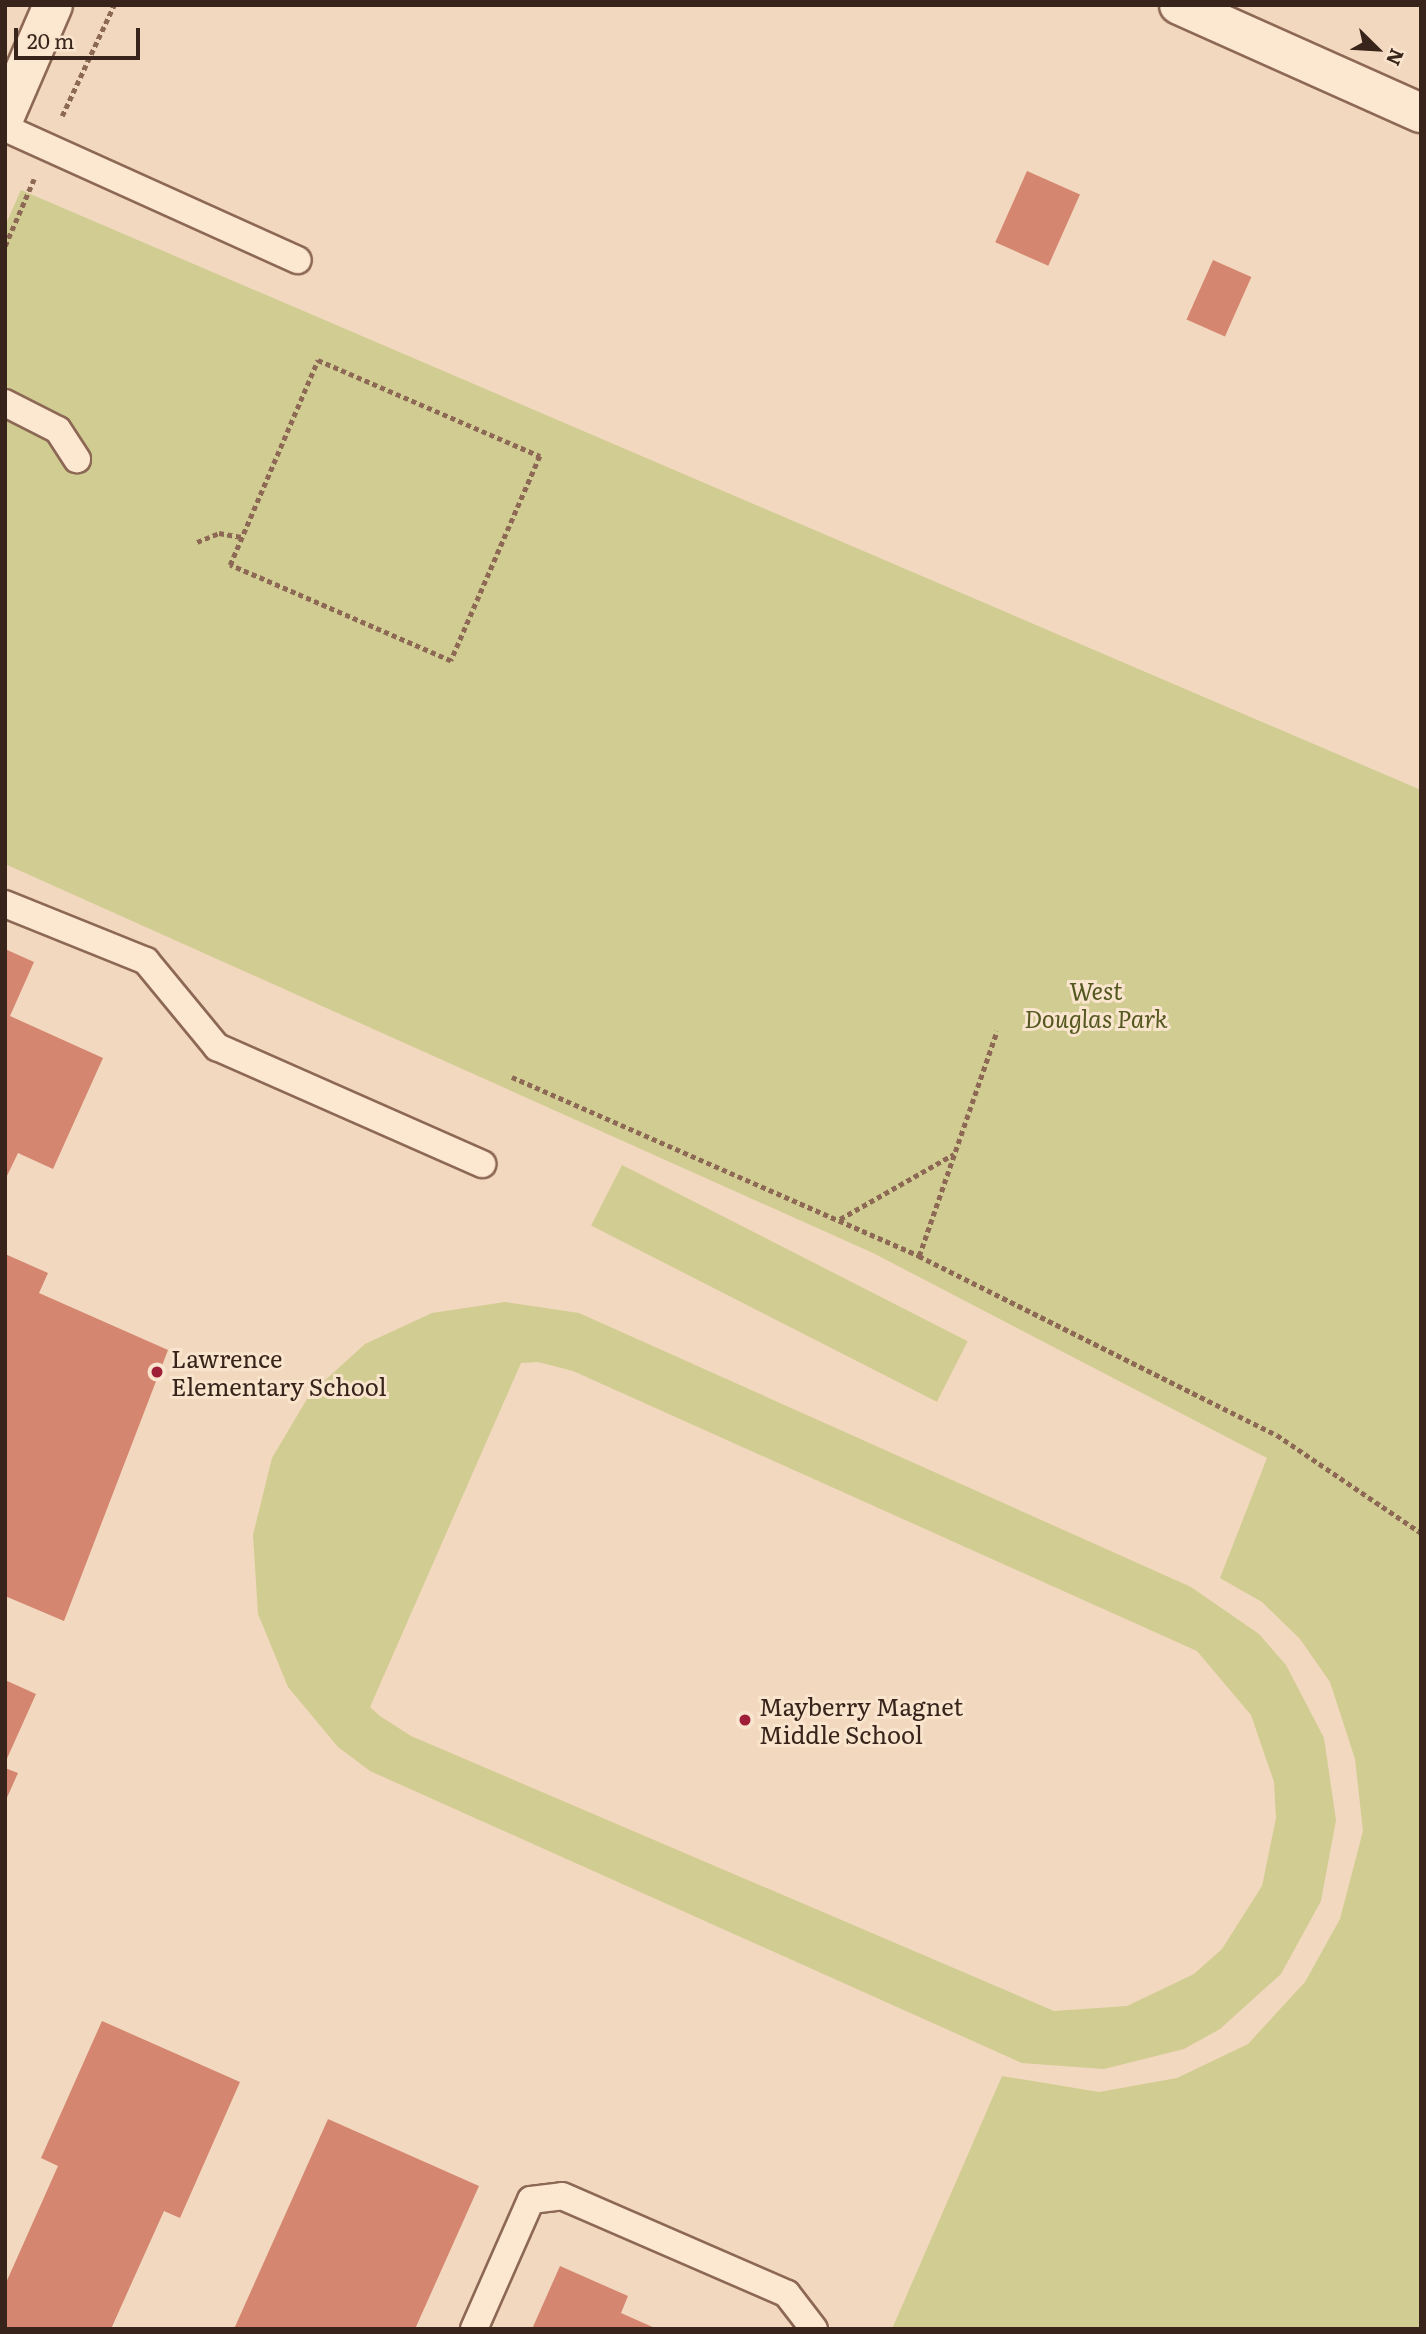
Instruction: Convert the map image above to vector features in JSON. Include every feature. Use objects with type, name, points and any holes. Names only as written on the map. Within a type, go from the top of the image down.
[{"type":"street","points":[[5,116],[53,5]]},
{"type":"street","points":[[1179,5],[1421,113]]},
{"type":"lane","points":[[5,128],[298,260]]},
{"type":"lane","points":[[5,403],[58,430],[77,459]]},
{"type":"lane","points":[[5,904],[146,961],[217,1047],[482,1164]]},
{"type":"lane","points":[[474,2329],[531,2200],[562,2196],[786,2294],[814,2329]]},
{"type":"path","points":[[318,360],[540,456],[496,552],[451,661],[230,565],[242,537],[279,458],[318,360]]},
{"type":"path","points":[[197,541],[219,533],[242,537]]},
{"type":"path","points":[[919,1256],[997,1031]]},
{"type":"path","points":[[512,1077],[919,1256],[1277,1435],[1421,1533]]},
{"type":"path","points":[[840,1220],[954,1154]]},
{"type":"green space","name":"West Douglas Park","points":[[21,190],[1421,790],[1421,2329],[892,2329],[1002,2076],[1099,2092],[1177,2078],[1248,2044],[1305,1982],[1340,1919],[1363,1831],[1355,1759],[1330,1682],[1300,1639],[1262,1602],[1220,1578],[1267,1458],[873,1253],[5,864],[5,226]]},
{"type":"green space","points":[[622,1165],[968,1341],[937,1402],[591,1226]]},
{"type":"green space","points":[[505,1302],[579,1313],[1191,1587],[1259,1634],[1286,1665],[1324,1738],[1336,1820],[1321,1901],[1281,1974],[1220,2029],[1184,2049],[1104,2069],[1022,2063],[370,1771],[338,1747],[288,1687],[258,1614],[253,1535],[272,1458],[310,1394],[365,1344],[432,1313]],"holes":[[[538,1362],[573,1371],[1197,1651],[1251,1715],[1274,1782],[1276,1818],[1262,1886],[1222,1949],[1194,1974],[1127,2006],[1054,2011],[411,1736],[380,1716],[370,1707],[521,1363]]]},
{"type":"building","points":[[1027,171],[1080,195],[1048,266],[995,242]]},
{"type":"building","points":[[1213,260],[1251,277],[1225,336],[1187,319]]},
{"type":"building","points":[[5,949],[34,962],[10,1016],[103,1058],[53,1169],[18,1153],[5,1180]]},
{"type":"building","name":"Lawrence Elementary School","points":[[5,1254],[48,1273],[39,1293],[168,1350],[64,1621],[5,1596]]},
{"type":"building","points":[[5,1680],[36,1694],[5,1763]]},
{"type":"building","points":[[5,1768],[18,1773],[5,1802]]},
{"type":"building","points":[[102,2021],[240,2082],[180,2218],[164,2211],[111,2329],[5,2329],[5,2285],[58,2166],[41,2158]]},
{"type":"building","points":[[328,2119],[479,2186],[415,2329],[234,2329]]},
{"type":"building","points":[[560,2266],[628,2296],[621,2313],[657,2329],[532,2329]]},
{"type":"place","name":"Lawrence Elementary School","points":[[157,1372]]},
{"type":"place","name":"Mayberry Magnet Middle School","points":[[745,1720]]}]
